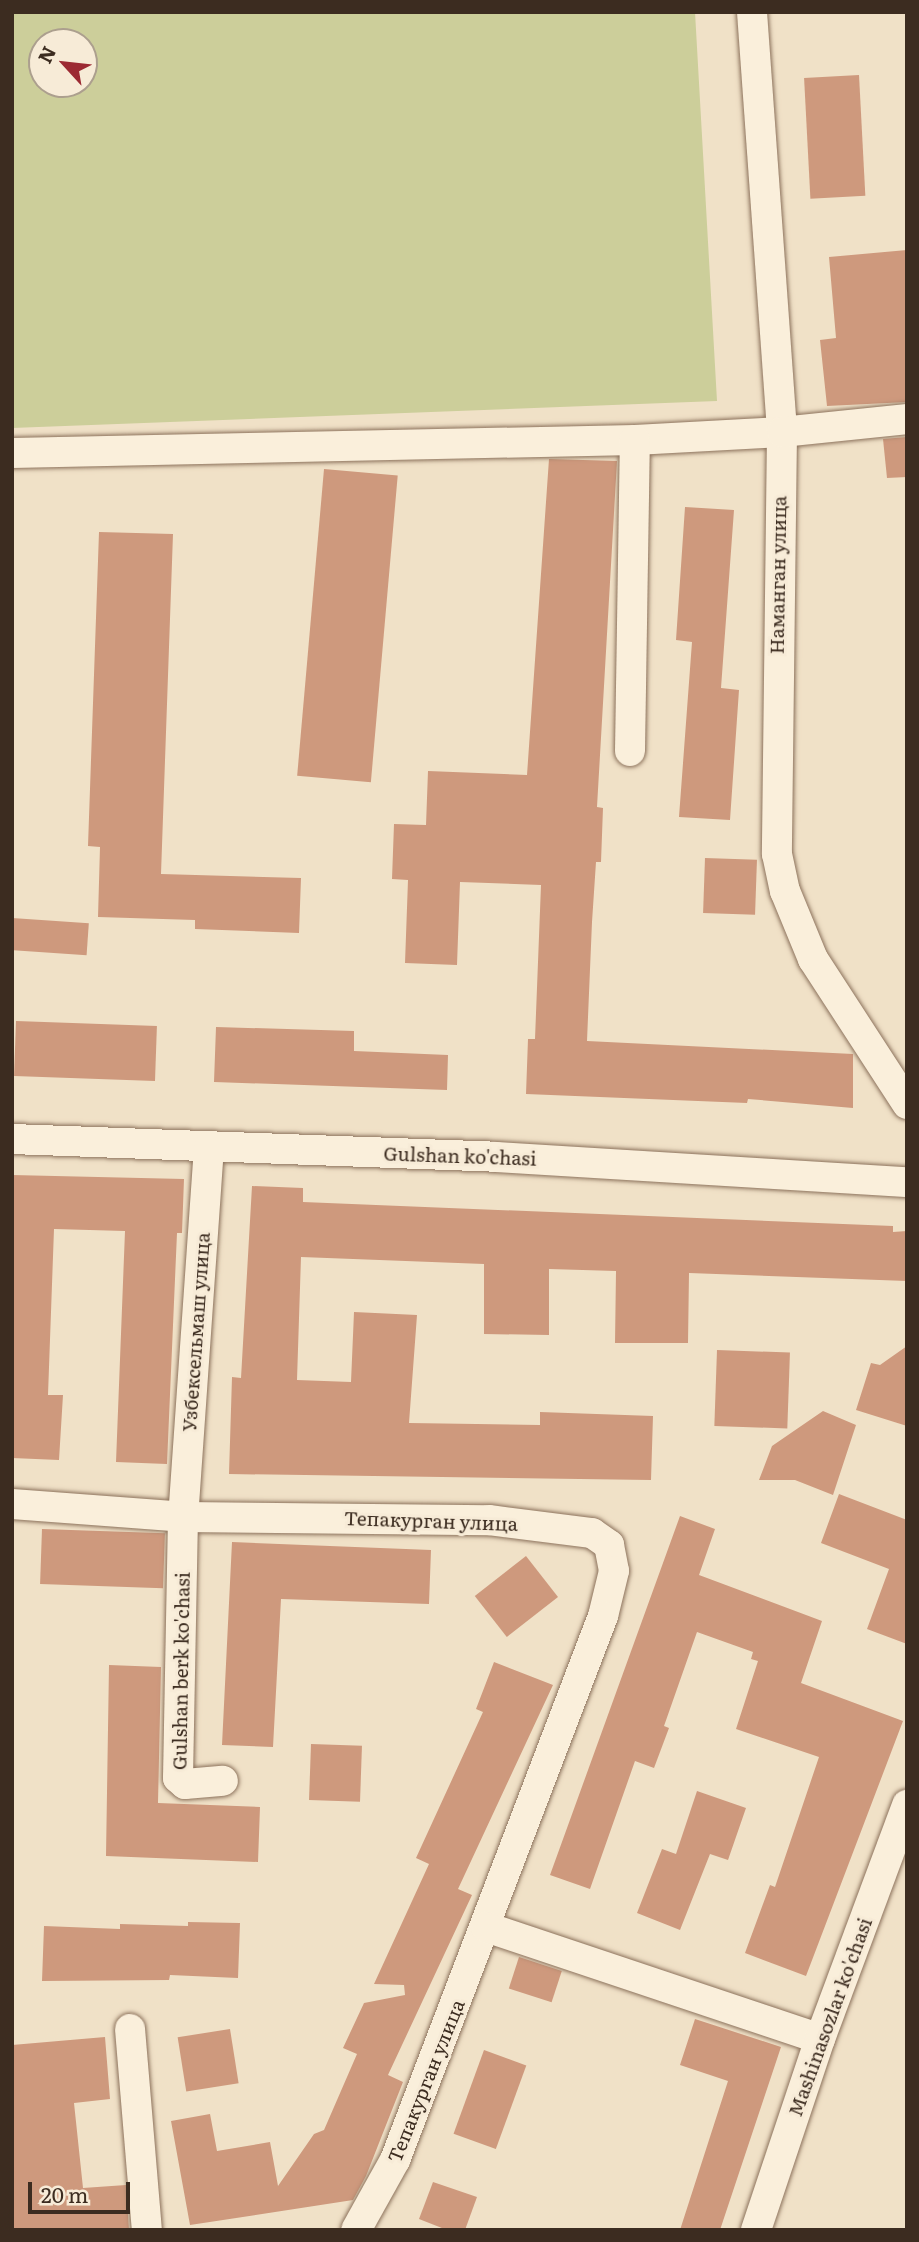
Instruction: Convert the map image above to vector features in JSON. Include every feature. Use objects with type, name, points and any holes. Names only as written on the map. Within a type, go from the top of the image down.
[{"type":"street","name":"Наманган улица","points":[[752,12],[782,432],[778,854],[785,891],[813,959],[907,1104]]},
{"type":"street","points":[[12,453],[635,440],[782,432],[907,419]]},
{"type":"street","points":[[630,751],[635,440]]},
{"type":"street","name":"Gulshan ko'chasi","points":[[12,1139],[495,1157],[907,1182]]},
{"type":"street","name":"Узбексельмаш улица","points":[[183,1517],[209,1147]]},
{"type":"street","name":"Тепакурган улица","points":[[12,1504],[183,1517],[489,1520],[593,1533],[608,1545],[614,1571],[603,1616],[395,2160],[356,2230]]},
{"type":"street","name":"Gulshan berk ko'chasi","points":[[183,1517],[178,1778],[185,1784],[223,1781]]},
{"type":"street","name":"Mashinasozlar ko'chasi","points":[[756,2230],[820,2039],[907,1805]]},
{"type":"street","points":[[486,1927],[820,2039]]},
{"type":"street","points":[[130,2029],[147,2230]]},
{"type":"green space","points":[[12,12],[695,12],[717,401],[12,428]]},
{"type":"building","points":[[859,75],[865,196],[810,199],[804,78]]},
{"type":"building","points":[[907,250],[907,402],[827,406],[820,340],[836,338],[829,257]]},
{"type":"building","points":[[907,437],[907,477],[887,478],[883,439]]},
{"type":"building","points":[[549,459],[617,461],[597,807],[603,808],[601,862],[596,862],[587,1041],[853,1054],[853,1108],[748,1099],[747,1103],[526,1094],[528,1039],[535,1039],[541,885],[460,882],[457,965],[405,963],[408,880],[392,879],[394,824],[426,825],[428,771],[527,775]]},
{"type":"building","points":[[324,469],[398,475],[371,782],[297,776]]},
{"type":"building","points":[[685,507],[734,510],[721,688],[739,690],[730,820],[679,817],[692,642],[676,640]]},
{"type":"building","points":[[99,532],[173,534],[161,874],[301,878],[299,933],[195,929],[195,920],[98,917],[100,847],[88,846]]},
{"type":"building","points":[[705,858],[757,860],[755,915],[703,913]]},
{"type":"building","points":[[12,918],[89,923],[87,955],[12,950]]},
{"type":"building","points":[[16,1021],[157,1026],[155,1081],[14,1076]]},
{"type":"building","points":[[216,1027],[354,1031],[354,1051],[448,1055],[447,1090],[214,1082]]},
{"type":"building","points":[[12,1175],[184,1179],[182,1233],[177,1233],[167,1464],[116,1462],[125,1231],[54,1229],[48,1395],[63,1395],[59,1460],[12,1458]]},
{"type":"building","points":[[252,1186],[303,1188],[303,1202],[893,1226],[893,1232],[907,1231],[907,1281],[689,1273],[688,1343],[615,1343],[616,1271],[549,1269],[549,1335],[484,1334],[484,1264],[301,1257],[297,1380],[351,1382],[354,1312],[417,1315],[409,1423],[540,1425],[540,1412],[653,1416],[651,1480],[229,1474],[232,1377],[241,1378]]},
{"type":"building","points":[[907,1346],[907,1426],[856,1410],[871,1363],[880,1365]]},
{"type":"building","points":[[717,1350],[790,1353],[787,1429],[714,1426]]},
{"type":"building","points":[[823,1411],[856,1425],[833,1495],[795,1480],[759,1480],[772,1446]]},
{"type":"building","points":[[839,1494],[907,1520],[907,1644],[867,1629],[889,1569],[821,1543]]},
{"type":"building","points":[[680,1516],[715,1529],[699,1575],[822,1621],[801,1683],[903,1721],[806,1976],[745,1953],[770,1885],[775,1887],[819,1757],[736,1729],[758,1661],[751,1659],[753,1652],[697,1632],[664,1726],[669,1728],[654,1768],[635,1761],[590,1889],[550,1875]]},
{"type":"building","points":[[42,1529],[165,1533],[163,1588],[40,1584]]},
{"type":"building","points":[[232,1542],[431,1550],[429,1604],[281,1599],[273,1747],[222,1745]]},
{"type":"building","points":[[526,1556],[558,1597],[507,1637],[475,1596]]},
{"type":"building","points":[[494,1662],[553,1685],[458,1889],[472,1895],[388,2075],[403,2082],[366,2176],[353,2200],[190,2225],[171,2121],[210,2114],[217,2151],[270,2142],[278,2186],[314,2134],[324,2130],[357,2054],[343,2048],[364,2003],[405,1995],[404,1985],[374,1984],[429,1864],[416,1858],[483,1712],[476,1709]]},
{"type":"building","points":[[109,1665],[161,1667],[158,1803],[260,1807],[258,1862],[106,1856]]},
{"type":"building","points":[[311,1744],[362,1746],[360,1802],[309,1800]]},
{"type":"building","points":[[697,1791],[746,1808],[728,1860],[710,1854],[680,1930],[637,1913],[662,1849],[676,1854]]},
{"type":"building","points":[[188,1922],[240,1923],[238,1978],[170,1975],[169,1980],[42,1981],[44,1926],[120,1929],[120,1924],[188,1926]]},
{"type":"building","points":[[519,1957],[562,1971],[552,2002],[509,1988]]},
{"type":"building","points":[[695,2019],[781,2047],[720,2230],[680,2230],[728,2081],[680,2065]]},
{"type":"building","points":[[230,2029],[239,2083],[186,2092],[178,2037]]},
{"type":"building","points":[[105,2037],[110,2099],[74,2103],[83,2188],[126,2185],[129,2230],[14,2230],[12,2045]]},
{"type":"building","points":[[484,2050],[526,2065],[496,2149],[454,2134]]},
{"type":"building","points":[[433,2182],[477,2197],[465,2230],[447,2230],[419,2219]]}]
